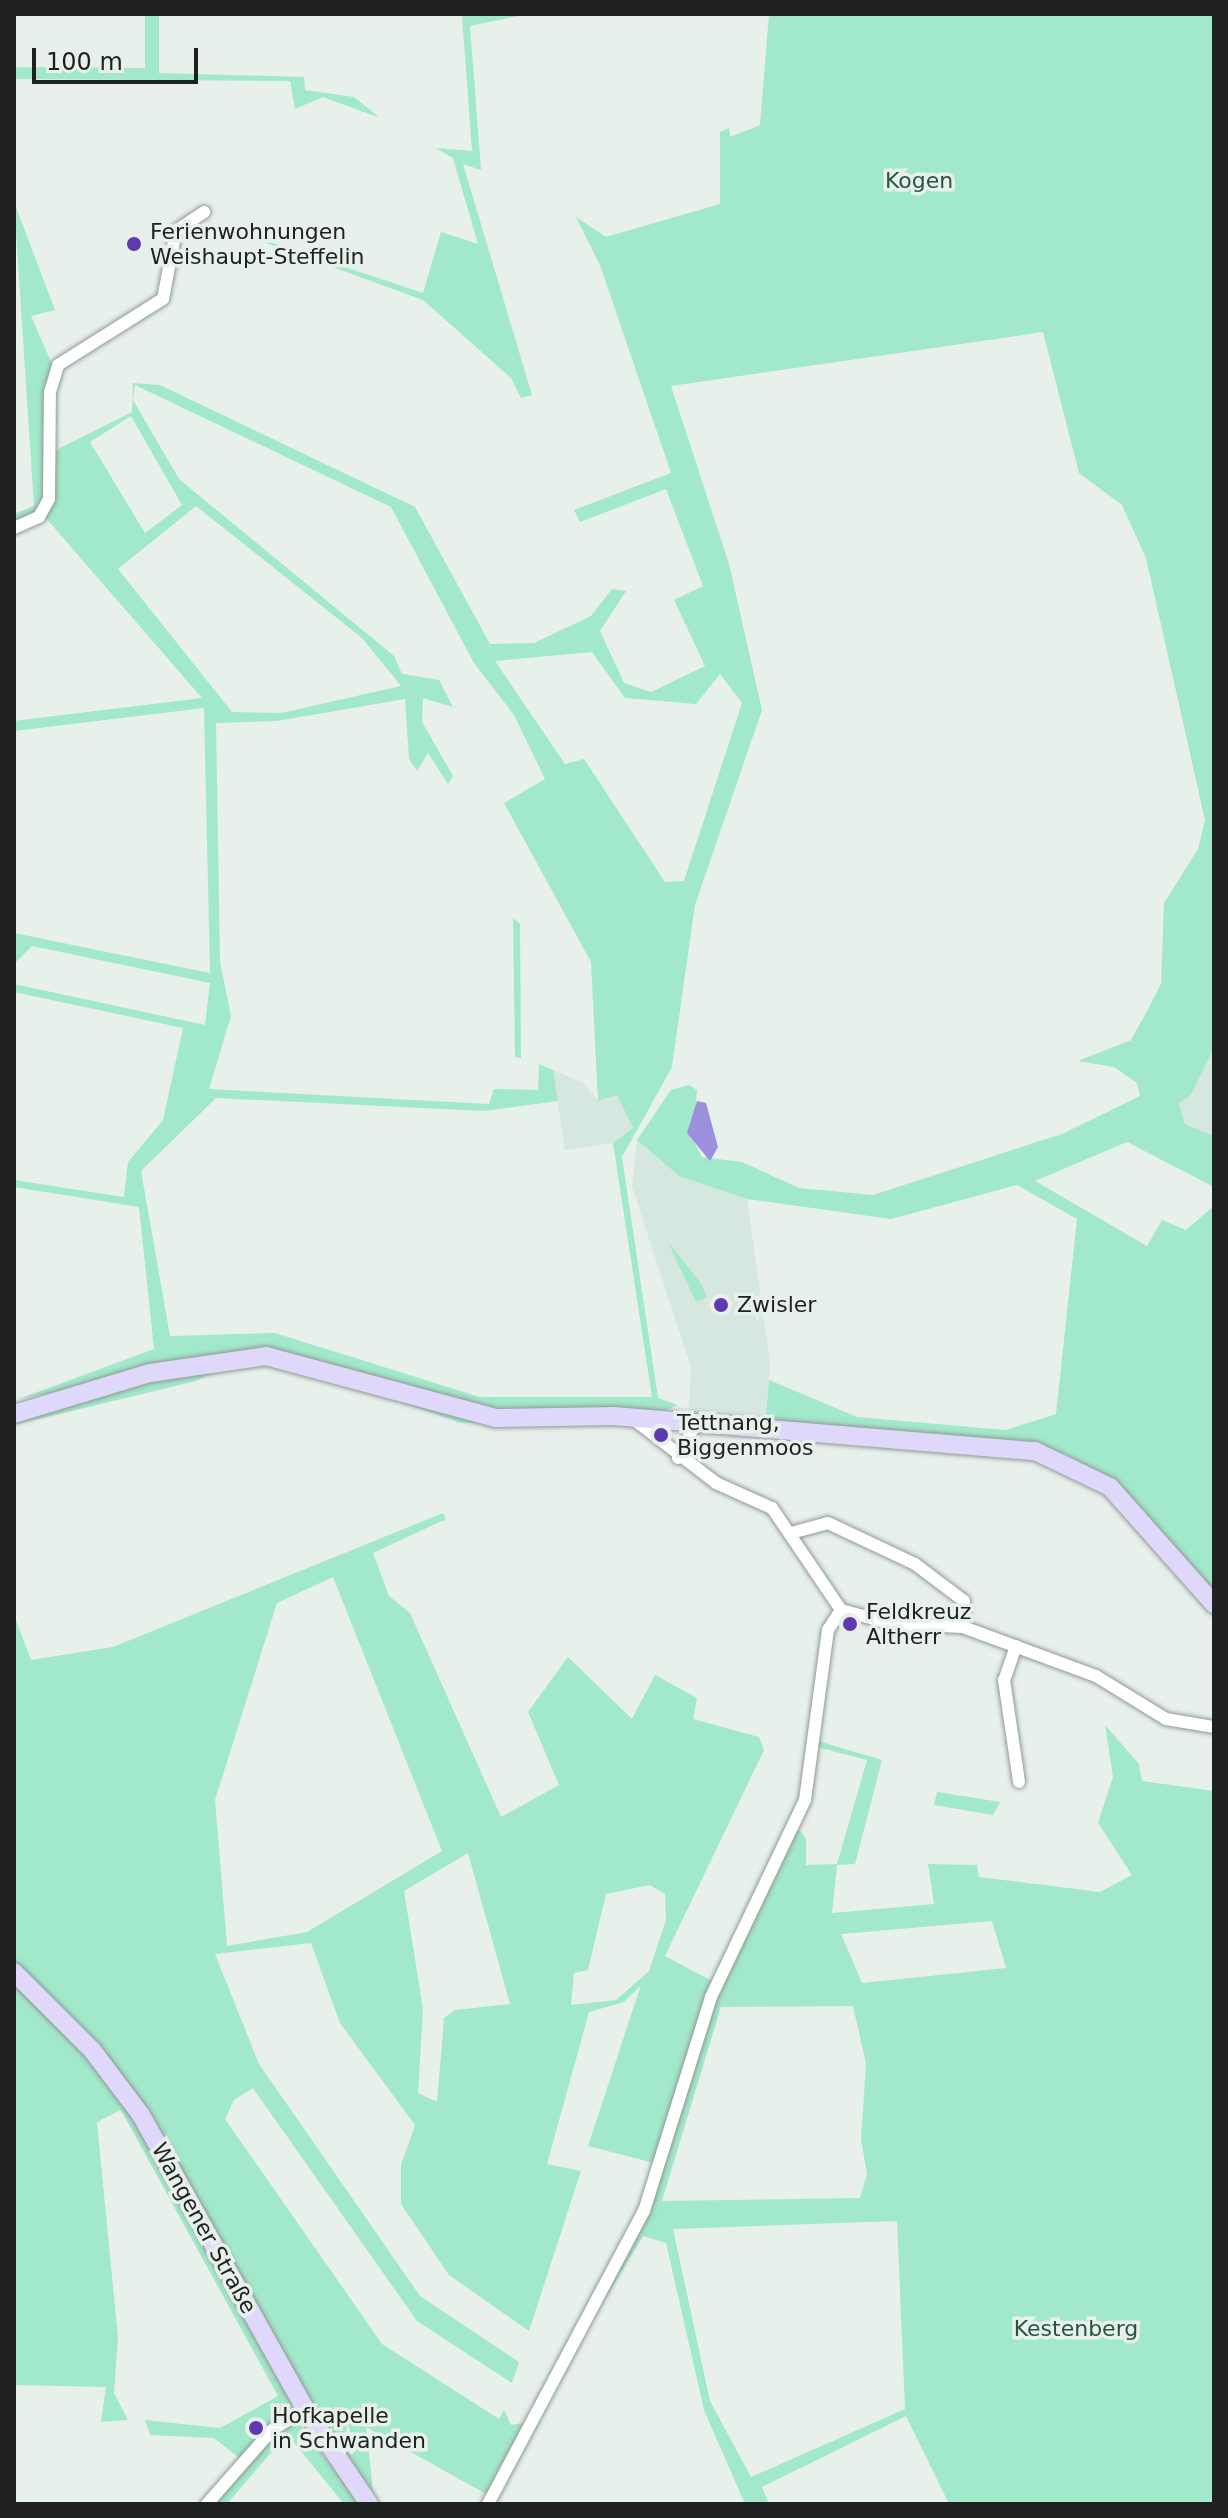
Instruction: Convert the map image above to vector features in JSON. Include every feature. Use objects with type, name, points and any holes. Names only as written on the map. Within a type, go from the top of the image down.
[{"type":"main road","points":[[14,1414],[150,1373],[266,1356],[476,1415],[632,1418],[1004,1447],[1062,1459],[1122,1497],[1214,1604]]},
{"type":"main road","name":"Wangener Straße","points":[[14,1972],[67,2021],[141,2115],[305,2409],[369,2504]]},
{"type":"street","points":[[14,528],[39,517],[49,499],[50,392],[58,365],[163,299],[176,231],[204,212]]},
{"type":"street","points":[[632,1418],[678,1458],[772,1508],[841,1610],[893,1624],[963,1627],[1096,1676],[1166,1719],[1214,1727]]},
{"type":"street","points":[[678,1458],[696,1423]]},
{"type":"street","points":[[791,1533],[828,1523],[915,1564],[964,1601],[963,1627]]},
{"type":"street","points":[[488,2504],[635,2233],[711,1997],[805,1800],[828,1630],[841,1610]]},
{"type":"street","points":[[1016,1646],[1004,1680],[1019,1782]]},
{"type":"street","points":[[207,2504],[272,2430],[305,2409]]},
{"type":"shaded area","points":[[1214,1047],[1214,1136],[1185,1124],[1179,1102],[1191,1095]]},
{"type":"shaded area","points":[[553,1070],[582,1082],[598,1100],[617,1094],[633,1129],[613,1143],[565,1150]]},
{"type":"shaded area","points":[[697,1101],[706,1103],[718,1147],[710,1161],[687,1133]]},
{"type":"shaded area","points":[[637,1140],[679,1176],[747,1199],[770,1362],[765,1424],[688,1419],[691,1367],[632,1187]]},
{"type":"green space","points":[[145,14],[159,14],[159,73],[304,77],[305,90],[354,97],[380,118],[323,97],[295,109],[290,81],[14,79],[14,67],[145,68]]},
{"type":"green space","points":[[455,14],[529,14],[470,26],[481,170],[463,164],[532,395],[521,398],[511,378],[423,300],[198,218],[423,293],[441,232],[478,244],[453,158],[436,148],[472,151],[462,16]]},
{"type":"green space","name":"Kogen","points":[[769,14],[1214,14],[1214,1047],[1191,1095],[1179,1103],[1185,1124],[1214,1136],[1214,1187],[1127,1142],[1035,1181],[1147,1246],[1162,1220],[1186,1230],[1214,1206],[1214,1595],[1116,1484],[1066,1454],[1023,1443],[765,1424],[769,1380],[857,1417],[1006,1430],[1056,1414],[1077,1219],[1017,1185],[891,1219],[747,1199],[679,1176],[637,1140],[671,1090],[689,1085],[697,1090],[693,1140],[702,1157],[742,1162],[799,1188],[873,1195],[1062,1134],[1140,1096],[1137,1083],[1114,1067],[1078,1061],[1131,1040],[1147,1011],[1161,984],[1164,903],[1198,849],[1205,820],[1146,558],[1122,505],[1079,473],[1043,332],[671,386],[729,564],[762,710],[695,905],[672,1067],[622,1157],[658,1398],[678,1405],[660,1413],[490,1410],[273,1350],[19,1399],[154,1349],[139,1207],[14,1187],[14,1180],[124,1197],[128,1162],[163,1120],[183,1028],[14,992],[14,984],[205,1025],[210,983],[32,946],[14,964],[14,933],[210,973],[204,708],[14,731],[14,721],[202,698],[45,517],[52,452],[132,412],[133,383],[160,385],[415,507],[490,644],[534,643],[591,616],[612,589],[626,591],[600,631],[624,683],[651,692],[705,666],[674,600],[703,586],[666,489],[580,522],[574,510],[671,473],[600,265],[576,217],[606,237],[720,204],[720,132],[729,128],[730,137],[760,125]],"holes":[[[135,385],[391,507],[474,663],[514,715],[545,779],[504,803],[591,962],[598,1101],[617,1095],[633,1128],[613,1143],[652,1397],[480,1397],[275,1333],[170,1336],[141,1171],[216,1098],[484,1111],[558,1101],[553,1070],[539,1064],[538,1090],[494,1089],[489,1104],[209,1089],[231,1016],[220,962],[216,723],[277,721],[405,699],[409,759],[417,771],[428,753],[448,784],[453,776],[422,722],[423,698],[453,707],[439,680],[402,674],[394,656],[179,479],[133,400]],[[131,416],[182,505],[145,533],[90,442]],[[196,506],[362,638],[401,686],[281,713],[232,712],[118,569]],[[592,652],[625,698],[696,704],[720,674],[742,703],[684,881],[665,882],[584,759],[565,764],[495,661]]]},
{"type":"green space","points":[[14,202],[55,310],[31,316],[52,364],[46,494],[38,510],[14,523],[14,514],[34,506]]},
{"type":"green space","points":[[513,918],[520,924],[521,1058],[515,1057]]},
{"type":"green space","points":[[668,1242],[700,1282],[707,1297],[696,1302]]},
{"type":"green space","points":[[229,1365],[196,1381],[14,1425],[14,1419],[117,1387]]},
{"type":"green space","points":[[327,1377],[552,1424],[461,1423]]},
{"type":"green space","points":[[443,1513],[446,1519],[373,1553],[389,1596],[410,1613],[501,1817],[559,1785],[528,1712],[568,1657],[632,1719],[655,1675],[697,1698],[693,1719],[759,1737],[764,1750],[665,1956],[714,1982],[654,2163],[588,2146],[641,1985],[624,2002],[589,2012],[547,2164],[581,2171],[529,2331],[449,2275],[401,2204],[401,2165],[415,2125],[340,2023],[311,1943],[215,1954],[259,2064],[420,2296],[519,2362],[512,2383],[417,2321],[253,2088],[234,2100],[225,2119],[382,2344],[499,2419],[504,2410],[511,2425],[528,2422],[486,2494],[366,2427],[374,2499],[323,2425],[169,2149],[14,1963],[14,1615],[31,1660],[113,1647]],"holes":[[[333,1577],[442,1851],[307,1932],[227,1946],[215,1800],[277,1603]],[[468,1853],[510,2004],[455,2010],[444,2018],[437,2102],[418,2093],[423,2009],[404,1891]],[[650,1885],[665,1894],[666,1920],[649,1971],[616,2000],[571,2005],[574,1973],[588,1970],[606,1894]]]},
{"type":"green space","name":"Kestenberg","points":[[1105,1725],[1139,1764],[1142,1781],[1214,1791],[1214,2504],[949,2504],[906,2416],[762,2487],[769,2504],[745,2504],[704,2410],[666,2243],[643,2236],[594,2317],[642,2223],[705,2021],[796,1826],[806,1838],[806,1865],[837,1864],[867,1760],[817,1747],[818,1741],[882,1760],[855,1864],[837,1865],[832,1913],[934,1904],[928,1864],[977,1865],[979,1877],[1100,1892],[1132,1875],[1098,1823],[1113,1777]],"holes":[[[992,1921],[1006,1968],[862,1983],[841,1934]],[[853,2006],[866,2064],[861,2139],[867,2174],[860,2198],[662,2201],[721,2007]],[[897,2221],[905,2409],[751,2477],[710,2401],[673,2229]]]},
{"type":"green space","points":[[937,1792],[1000,1802],[993,1815],[934,1805]]},
{"type":"green space","points":[[14,1980],[57,2020],[127,2105],[295,2401],[243,2461],[214,2438],[150,2435],[145,2420],[220,2428],[278,2396],[121,2110],[97,2122],[118,2338],[114,2393],[128,2420],[101,2422],[106,2387],[14,2385]]},
{"type":"green space","points":[[297,2421],[360,2504],[344,2504],[287,2434],[227,2504],[210,2504],[264,2441]]},
{"type":"place","name":"Ferienwohnungen Weishaupt-Steffelin","points":[[134,244]]},
{"type":"place","name":"Zwisler","points":[[721,1305]]},
{"type":"place","name":"Tettnang, Biggenmoos","points":[[661,1435]]},
{"type":"place","name":"Feldkreuz Altherr","points":[[850,1624]]},
{"type":"place","name":"Hofkapelle in Schwanden","points":[[256,2428]]}]
